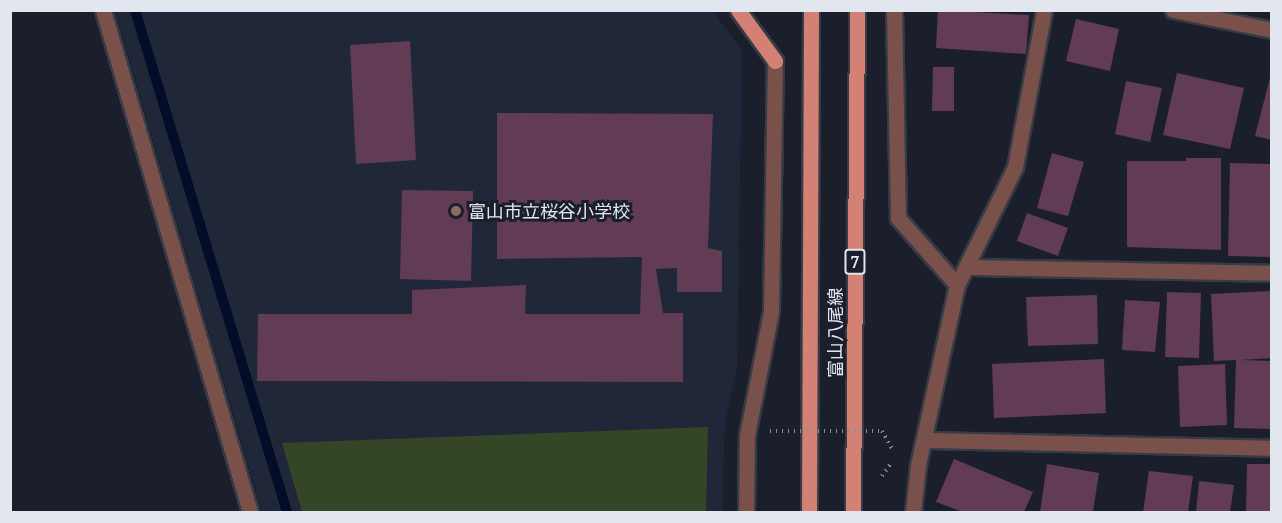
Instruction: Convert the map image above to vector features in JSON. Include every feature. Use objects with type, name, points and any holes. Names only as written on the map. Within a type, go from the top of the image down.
[{"type":"main road","points":[[738,10],[775,61]]},
{"type":"main road","name":"富山八尾線","points":[[809,513],[811,10]]},
{"type":"main road","name":"富山八尾線","points":[[853,513],[857,10]]},
{"type":"street","points":[[103,10],[250,513]]},
{"type":"street","points":[[894,10],[898,218],[957,285]]},
{"type":"street","points":[[913,513],[913,492],[926,440],[957,285],[1015,167],[1044,10]]},
{"type":"street","points":[[1173,10],[1272,30]]},
{"type":"street","points":[[746,513],[747,435],[771,311],[775,61]]},
{"type":"street","points":[[966,267],[1272,273]]},
{"type":"street","points":[[926,440],[1272,448]]},
{"type":"path","points":[[770,431],[882,431],[897,456],[882,473],[881,483]]},
{"type":"shaded area","name":"富山市立桜谷小学校","points":[[115,11],[713,11],[742,51],[737,370],[725,420],[722,512],[262,512]]},
{"type":"green space","points":[[708,427],[706,512],[302,512],[282,443]]},
{"type":"building","points":[[938,10],[1029,15],[1026,54],[936,48]]},
{"type":"building","points":[[1076,19],[1119,29],[1110,71],[1066,61]]},
{"type":"building","points":[[410,41],[416,160],[356,164],[350,45]]},
{"type":"building","points":[[933,67],[954,67],[954,111],[932,111]]},
{"type":"building","points":[[1177,73],[1244,88],[1230,149],[1163,135]]},
{"type":"building","points":[[1272,74],[1272,140],[1255,136]]},
{"type":"building","points":[[1126,81],[1162,88],[1150,142],[1115,134]]},
{"type":"building","points":[[497,113],[713,114],[708,248],[722,251],[722,292],[677,292],[677,268],[656,269],[663,313],[683,313],[683,382],[257,381],[258,314],[412,314],[412,290],[526,285],[525,314],[640,314],[642,257],[497,259]]},
{"type":"building","points":[[1052,153],[1084,162],[1068,216],[1037,208]]},
{"type":"building","points":[[1186,158],[1221,158],[1221,250],[1127,247],[1127,161],[1186,161]]},
{"type":"building","points":[[1230,163],[1272,164],[1272,257],[1228,256]]},
{"type":"building","points":[[402,190],[473,191],[471,281],[400,279]]},
{"type":"building","points":[[1027,213],[1068,228],[1058,256],[1017,241]]},
{"type":"building","points":[[1270,291],[1272,358],[1241,360],[1272,361],[1272,429],[1234,428],[1236,360],[1214,361],[1211,294]]},
{"type":"building","points":[[1167,292],[1201,293],[1199,358],[1165,357]]},
{"type":"building","points":[[1097,295],[1098,344],[1028,346],[1026,297]]},
{"type":"building","points":[[1125,300],[1160,302],[1155,352],[1122,350]]},
{"type":"building","points":[[1104,359],[1106,413],[994,418],[992,364]]},
{"type":"building","points":[[1225,364],[1227,425],[1180,427],[1178,366]]},
{"type":"building","points":[[954,459],[1033,492],[1024,512],[963,512],[936,502]]},
{"type":"building","points":[[1047,464],[1099,473],[1093,512],[1040,512]]},
{"type":"building","points":[[1247,464],[1272,464],[1272,512],[1246,512]]},
{"type":"building","points":[[1149,471],[1193,476],[1188,512],[1143,512]]},
{"type":"building","points":[[1199,481],[1234,485],[1230,512],[1196,512]]},
{"type":"waterway","points":[[135,10],[287,512]]},
{"type":"place","name":"富山市立桜谷小学校","points":[[456,211]]}]
